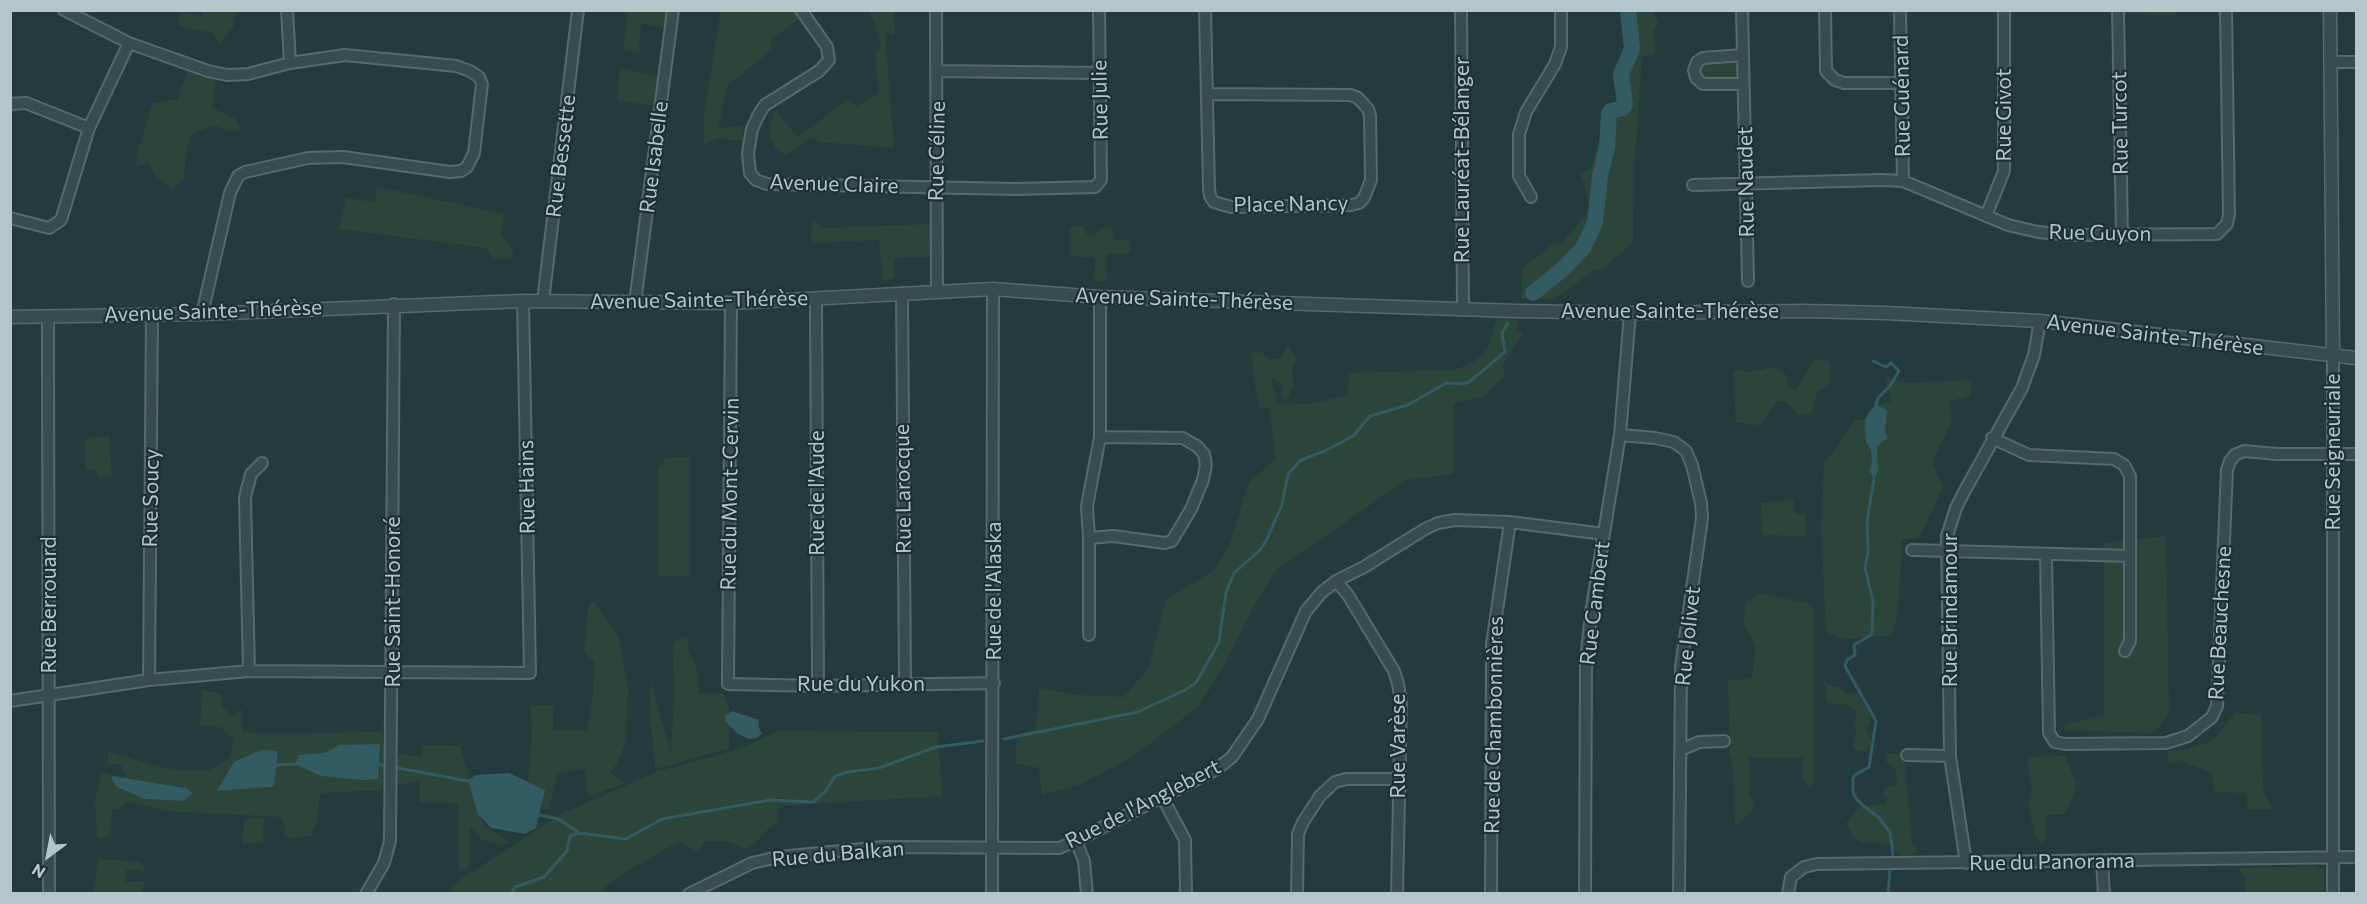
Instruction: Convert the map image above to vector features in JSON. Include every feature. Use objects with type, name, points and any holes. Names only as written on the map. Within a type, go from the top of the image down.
[{"type":"street","points":[[64,10],[129,42],[208,71],[227,75],[248,74],[290,63],[345,55],[456,66],[479,77],[482,84],[474,153],[467,167],[460,171],[450,172],[343,157],[308,158],[245,172],[238,176],[230,194],[201,314]]},
{"type":"street","points":[[287,10],[290,63]]},
{"type":"street","name":"Rue Bessette","points":[[543,301],[578,10]]},
{"type":"street","name":"Rue Isabelle","points":[[635,303],[673,10]]},
{"type":"street","name":"Avenue Claire","points":[[801,10],[827,48],[829,60],[819,71],[765,105],[760,112],[752,129],[748,153],[750,173],[756,180],[767,184],[935,188],[1095,187]]},
{"type":"street","name":"Rue Céline","points":[[936,10],[937,292]]},
{"type":"street","name":"Rue Julie","points":[[1095,187],[1101,180],[1100,10]]},
{"type":"street","name":"Place Nancy","points":[[1205,10],[1209,189],[1214,202],[1231,207],[1351,205],[1359,203],[1364,198],[1371,180],[1370,116],[1368,109],[1358,98],[1351,95],[1208,94]]},
{"type":"street","name":"Rue Lauréat-Bélanger","points":[[1461,10],[1462,309]]},
{"type":"street","points":[[1531,197],[1519,176],[1519,134],[1526,112],[1555,64],[1561,48],[1561,10]]},
{"type":"street","name":"Rue Naudet","points":[[1742,10],[1748,281]]},
{"type":"street","points":[[1825,10],[1825,62],[1826,71],[1830,76],[1844,83],[1903,83]]},
{"type":"street","name":"Rue Guénard","points":[[1900,10],[1903,181]]},
{"type":"street","name":"Rue Givot","points":[[1986,216],[2004,171],[2004,10]]},
{"type":"street","name":"Rue Turcot","points":[[2118,10],[2122,235]]},
{"type":"street","name":"Rue Guyon","points":[[1693,185],[1903,181],[2008,225],[2038,232],[2070,236],[2217,234],[2227,224],[2229,214],[2226,10]]},
{"type":"street","name":"Rue Seigneuriale","points":[[2330,10],[2333,356],[2333,894]]},
{"type":"street","points":[[10,218],[49,228],[61,220],[89,128],[129,42]]},
{"type":"street","points":[[1743,55],[1703,58],[1697,62],[1694,70],[1696,78],[1702,84],[1743,84]]},
{"type":"street","points":[[2331,62],[2356,62]]},
{"type":"street","points":[[938,71],[1100,73]]},
{"type":"street","points":[[10,104],[26,103],[89,128]]},
{"type":"street","name":"Avenue Sainte-Thérèse","points":[[10,317],[201,314],[523,300],[731,303],[993,289],[1100,297],[1462,309],[1630,313],[1805,310],[2040,321],[2356,358]]},
{"type":"street","name":"Rue de l'Alaska","points":[[992,894],[993,289]]},
{"type":"street","name":"Rue Larocque","points":[[902,293],[905,684]]},
{"type":"street","points":[[1089,635],[1087,506],[1100,437],[1100,297]]},
{"type":"street","name":"Rue de l'Aude","points":[[816,299],[818,686]]},
{"type":"street","name":"Rue Hains","points":[[392,673],[530,673],[523,300]]},
{"type":"street","name":"Rue du Mont-Cervin","points":[[728,684],[731,303]]},
{"type":"street","name":"Rue Saint-Honoré","points":[[369,892],[384,863],[390,841],[394,304]]},
{"type":"street","name":"Rue Cambert","points":[[1585,894],[1586,661],[1591,613],[1620,435],[1630,313]]},
{"type":"street","name":"Rue Soucy","points":[[149,680],[153,315]]},
{"type":"street","name":"Rue Berrouard","points":[[48,316],[49,894]]},
{"type":"street","name":"Rue Brindamour","points":[[1966,863],[1950,756],[1947,536],[1956,508],[2030,370],[2040,321]]},
{"type":"street","name":"Rue Jolivet","points":[[1620,435],[1674,442],[1686,451],[1692,465],[1701,503],[1702,518],[1681,667],[1679,894]]},
{"type":"street","points":[[1089,538],[1113,536],[1165,543],[1172,541],[1191,509],[1203,480],[1206,465],[1204,454],[1198,447],[1183,438],[1100,437]]},
{"type":"street","points":[[1992,438],[2029,455],[2114,459],[2124,465],[2130,476],[2130,640],[2125,651]]},
{"type":"street","name":"Rue Beauchesne","points":[[2046,555],[2049,733],[2055,742],[2065,744],[2166,742],[2188,736],[2212,717],[2217,706],[2227,470],[2230,461],[2235,455],[2244,451],[2277,454],[2333,454]]},
{"type":"street","points":[[2333,454],[2356,454]]},
{"type":"street","points":[[249,671],[245,497],[251,474],[262,463]]},
{"type":"street","name":"Rue de l'Anglebert","points":[[993,846],[1059,848],[1217,769],[1239,749],[1258,719],[1306,611],[1321,592],[1336,581],[1438,523],[1455,520],[1510,522],[1604,534]]},
{"type":"street","name":"Rue de Chambonnières","points":[[1491,894],[1492,644],[1510,522]]},
{"type":"street","points":[[1912,550],[2130,556]]},
{"type":"street","name":"Rue Varèse","points":[[1336,581],[1348,595],[1394,671],[1398,684],[1401,702],[1398,894]]},
{"type":"street","points":[[10,702],[149,680],[249,671],[392,673]]},
{"type":"street","name":"Rue du Yukon","points":[[728,684],[818,686],[994,683]]},
{"type":"street","points":[[1681,750],[1699,742],[1724,741]]},
{"type":"street","points":[[1907,755],[1950,756]]},
{"type":"street","points":[[1297,894],[1298,834],[1302,822],[1320,796],[1335,782],[1346,779],[1399,779]]},
{"type":"street","points":[[1162,797],[1185,840],[1186,894]]},
{"type":"street","points":[[1076,841],[1084,861],[1087,894]]},
{"type":"street","name":"Rue du Balkan","points":[[689,894],[752,863],[778,857],[883,847],[993,846]]},
{"type":"street","name":"Rue du Panorama","points":[[1788,894],[1791,877],[1804,867],[1817,864],[2356,857]]},
{"type":"street","points":[[2102,861],[2104,894]]},
{"type":"street","points":[[710,882],[713,894]]},
{"type":"green space","points":[[721,10],[755,11],[757,14],[761,11],[794,11],[799,19],[770,40],[773,49],[728,85],[718,128],[742,126],[743,141],[718,138],[704,144],[704,114]]},
{"type":"green space","points":[[204,11],[237,11],[233,27],[220,44],[212,33],[178,25],[181,12],[201,16]]},
{"type":"green space","points":[[624,11],[667,11],[664,27],[641,23],[639,52],[623,49],[628,15]]},
{"type":"green space","points":[[869,11],[894,11],[895,36],[885,33],[894,148],[820,142],[811,137],[786,155],[776,149],[769,133],[774,110],[798,136],[847,101],[858,106],[879,93],[875,55],[881,46]]},
{"type":"green space","points":[[1625,11],[1653,11],[1658,22],[1654,31],[1655,53],[1642,57],[1634,168],[1633,242],[1611,261],[1606,269],[1595,270],[1553,299],[1522,299],[1522,269],[1550,246],[1562,243],[1591,208],[1580,173],[1591,169],[1606,114],[1621,97],[1616,73],[1626,42]]},
{"type":"green space","points":[[2126,11],[2176,11],[2176,15],[2126,14]]},
{"type":"green space","points":[[1743,55],[1743,84],[1703,84],[1697,62]]},
{"type":"green space","points":[[620,68],[660,77],[654,106],[617,100]]},
{"type":"green space","points":[[187,71],[216,81],[212,108],[234,118],[241,129],[231,131],[215,126],[200,130],[191,136],[186,152],[184,178],[173,189],[157,178],[148,162],[136,167],[138,151],[153,103],[178,99]]},
{"type":"green space","points":[[377,187],[504,214],[501,235],[513,249],[512,258],[492,259],[487,248],[339,229],[346,198],[375,202]]},
{"type":"green space","points":[[812,219],[823,228],[931,224],[931,257],[894,258],[894,278],[883,280],[879,240],[811,243]]},
{"type":"green space","points":[[1083,226],[1088,236],[1094,235],[1101,228],[1112,227],[1113,240],[1130,240],[1130,253],[1106,254],[1107,281],[1094,281],[1095,258],[1070,256],[1069,228]]},
{"type":"green space","points":[[1498,315],[1519,317],[1516,330],[1524,332],[1503,365],[1505,376],[1484,396],[1454,403],[1453,474],[1406,480],[1275,571],[1253,608],[1223,668],[1199,706],[1135,755],[1082,784],[1042,795],[1039,768],[1015,763],[1017,735],[1036,729],[1039,688],[1077,695],[1124,697],[1149,667],[1166,600],[1213,571],[1228,549],[1249,482],[1276,459],[1269,407],[1260,408],[1253,377],[1252,353],[1261,352],[1270,359],[1281,359],[1288,343],[1297,360],[1292,367],[1293,386],[1286,401],[1281,397],[1282,385],[1273,377],[1271,385],[1277,398],[1274,403],[1311,404],[1348,395],[1349,373],[1454,370],[1472,363],[1487,350]]},
{"type":"green space","points":[[1816,359],[1829,361],[1831,379],[1827,387],[1817,391],[1812,413],[1799,416],[1785,401],[1778,401],[1760,425],[1736,423],[1733,370],[1752,372],[1771,367],[1785,373],[1789,387],[1795,391]]},
{"type":"green space","points":[[1885,378],[1905,383],[1973,380],[1970,395],[1949,402],[1952,421],[1932,461],[1943,487],[1920,537],[1902,540],[1898,611],[1892,635],[1845,639],[1826,632],[1821,528],[1824,464],[1855,420],[1865,420],[1876,405],[1892,401]]},
{"type":"green space","points":[[109,436],[112,477],[98,476],[95,468],[85,471],[85,439]]},
{"type":"green space","points":[[690,457],[690,576],[659,576],[658,469],[666,458]]},
{"type":"green space","points":[[1793,500],[1796,514],[1806,513],[1805,536],[1762,535],[1761,503]]},
{"type":"green space","points":[[2166,536],[2169,714],[2154,733],[2064,730],[2065,725],[2104,714],[2104,543]]},
{"type":"green space","points":[[1762,593],[1813,605],[1814,779],[1811,788],[1803,781],[1803,757],[1749,757],[1749,796],[1755,802],[1753,810],[1735,826],[1728,680],[1752,679],[1756,646],[1744,624],[1745,602]]},
{"type":"green space","points":[[589,601],[595,603],[618,635],[628,687],[626,743],[616,765],[610,772],[625,783],[588,797],[585,768],[557,774],[549,809],[543,809],[528,780],[532,739],[531,706],[553,705],[553,730],[587,731],[593,694],[594,662],[584,652]]},
{"type":"green space","points":[[683,637],[688,639],[689,651],[698,672],[699,694],[723,694],[729,708],[729,748],[655,769],[650,712],[651,682],[671,754],[674,696],[673,654],[675,642]]},
{"type":"green space","points":[[1824,678],[1827,685],[1840,687],[1846,694],[1857,693],[1871,717],[1869,725],[1865,728],[1872,743],[1868,751],[1855,751],[1852,745],[1856,731],[1854,721],[1857,712],[1848,705],[1827,703]]},
{"type":"green space","points":[[202,690],[222,694],[222,706],[233,717],[242,709],[242,731],[259,734],[382,732],[384,752],[382,790],[320,793],[317,820],[311,836],[284,838],[285,827],[281,817],[168,811],[126,801],[119,809],[112,809],[110,835],[99,839],[95,800],[101,774],[107,772],[113,776],[111,779],[145,799],[183,801],[186,788],[127,779],[120,764],[107,765],[108,752],[159,767],[188,771],[209,770],[229,758],[234,739],[220,727],[200,725]],"holes":[[[278,751],[274,784],[271,787],[217,791]]]},
{"type":"green space","points":[[2235,713],[2261,715],[2263,789],[2273,810],[2248,809],[2246,793],[2215,792],[2211,773],[2179,760],[2168,763],[2168,751],[2189,749],[2212,741]]},
{"type":"green space","points":[[778,731],[938,732],[942,796],[779,806],[776,824],[769,828],[754,845],[745,849],[728,841],[706,841],[698,852],[679,841],[626,872],[598,893],[451,893],[452,885],[559,815],[656,772],[742,748]]},
{"type":"green space","points":[[423,745],[460,746],[484,826],[511,843],[501,845],[481,839],[470,826],[469,868],[459,872],[458,803],[420,802],[420,781],[397,785],[398,754],[421,757]]},
{"type":"green space","points":[[1904,753],[1912,845],[1915,845],[1917,850],[1913,854],[1899,855],[1891,845],[1860,842],[1854,838],[1846,823],[1860,806],[1885,804],[1888,799],[1883,795],[1884,787],[1896,787],[1897,774],[1894,767],[1886,762],[1887,754]]},
{"type":"green space","points":[[2065,756],[2076,782],[2073,797],[2064,814],[2046,815],[2045,840],[2042,843],[2036,837],[2028,807],[2032,792],[2027,757]]},
{"type":"green space","points":[[245,819],[264,819],[263,842],[242,844]]},
{"type":"green space","points":[[98,859],[141,862],[146,871],[127,869],[125,882],[145,881],[141,893],[94,893]]},
{"type":"green space","points":[[2311,866],[2324,869],[2324,893],[2245,893],[2245,878],[2239,868]]},
{"type":"water","points":[[1876,405],[1887,410],[1885,433],[1888,437],[1877,447],[1878,471],[1874,479],[1869,470],[1872,462],[1871,450],[1866,442],[1865,420]]},
{"type":"water","points":[[732,711],[759,720],[758,726],[762,734],[757,738],[749,739],[737,733],[725,721],[725,716]]},
{"type":"water","points":[[380,744],[378,779],[321,776],[295,764],[299,755],[325,753],[339,745]]},
{"type":"water","points":[[261,750],[278,751],[274,785],[217,791],[234,762]]},
{"type":"water","points":[[509,773],[545,790],[536,828],[525,834],[491,828],[478,814],[468,781],[475,775]]},
{"type":"water","points":[[113,776],[186,788],[193,793],[183,801],[145,799],[117,787],[111,778]]},
{"type":"waterway","points":[[1533,293],[1564,268],[1583,248],[1595,223],[1600,176],[1607,147],[1609,113],[1623,108],[1625,104],[1621,74],[1632,49],[1628,10]]},
{"type":"waterway","points":[[1004,739],[1138,712],[1196,683],[1219,642],[1226,592],[1234,573],[1260,550],[1266,541],[1282,505],[1288,474],[1301,460],[1327,450],[1353,436],[1370,416],[1408,405],[1446,383],[1469,382],[1505,352],[1502,333],[1508,323]]},
{"type":"waterway","points":[[1873,361],[1886,367],[1891,363],[1899,371],[1890,386],[1878,398],[1876,405]]},
{"type":"waterway","points":[[1874,479],[1867,521],[1868,551],[1865,568],[1873,602],[1872,631],[1871,635],[1854,645],[1855,655],[1847,660],[1845,666],[1876,721],[1869,767],[1855,775],[1853,793],[1858,801],[1879,818],[1890,832],[1893,855]]},
{"type":"waterway","points":[[511,894],[515,887],[544,877],[567,851],[570,836],[579,833],[626,839],[662,819],[770,800],[813,802],[825,792],[835,776],[879,768],[936,747],[983,741]]},
{"type":"waterway","points":[[276,765],[295,764]]},
{"type":"waterway","points":[[398,768],[468,781]]},
{"type":"waterway","points":[[539,815],[558,819],[578,832]]},
{"type":"waterway","points":[[1888,894],[1890,868]]}]
